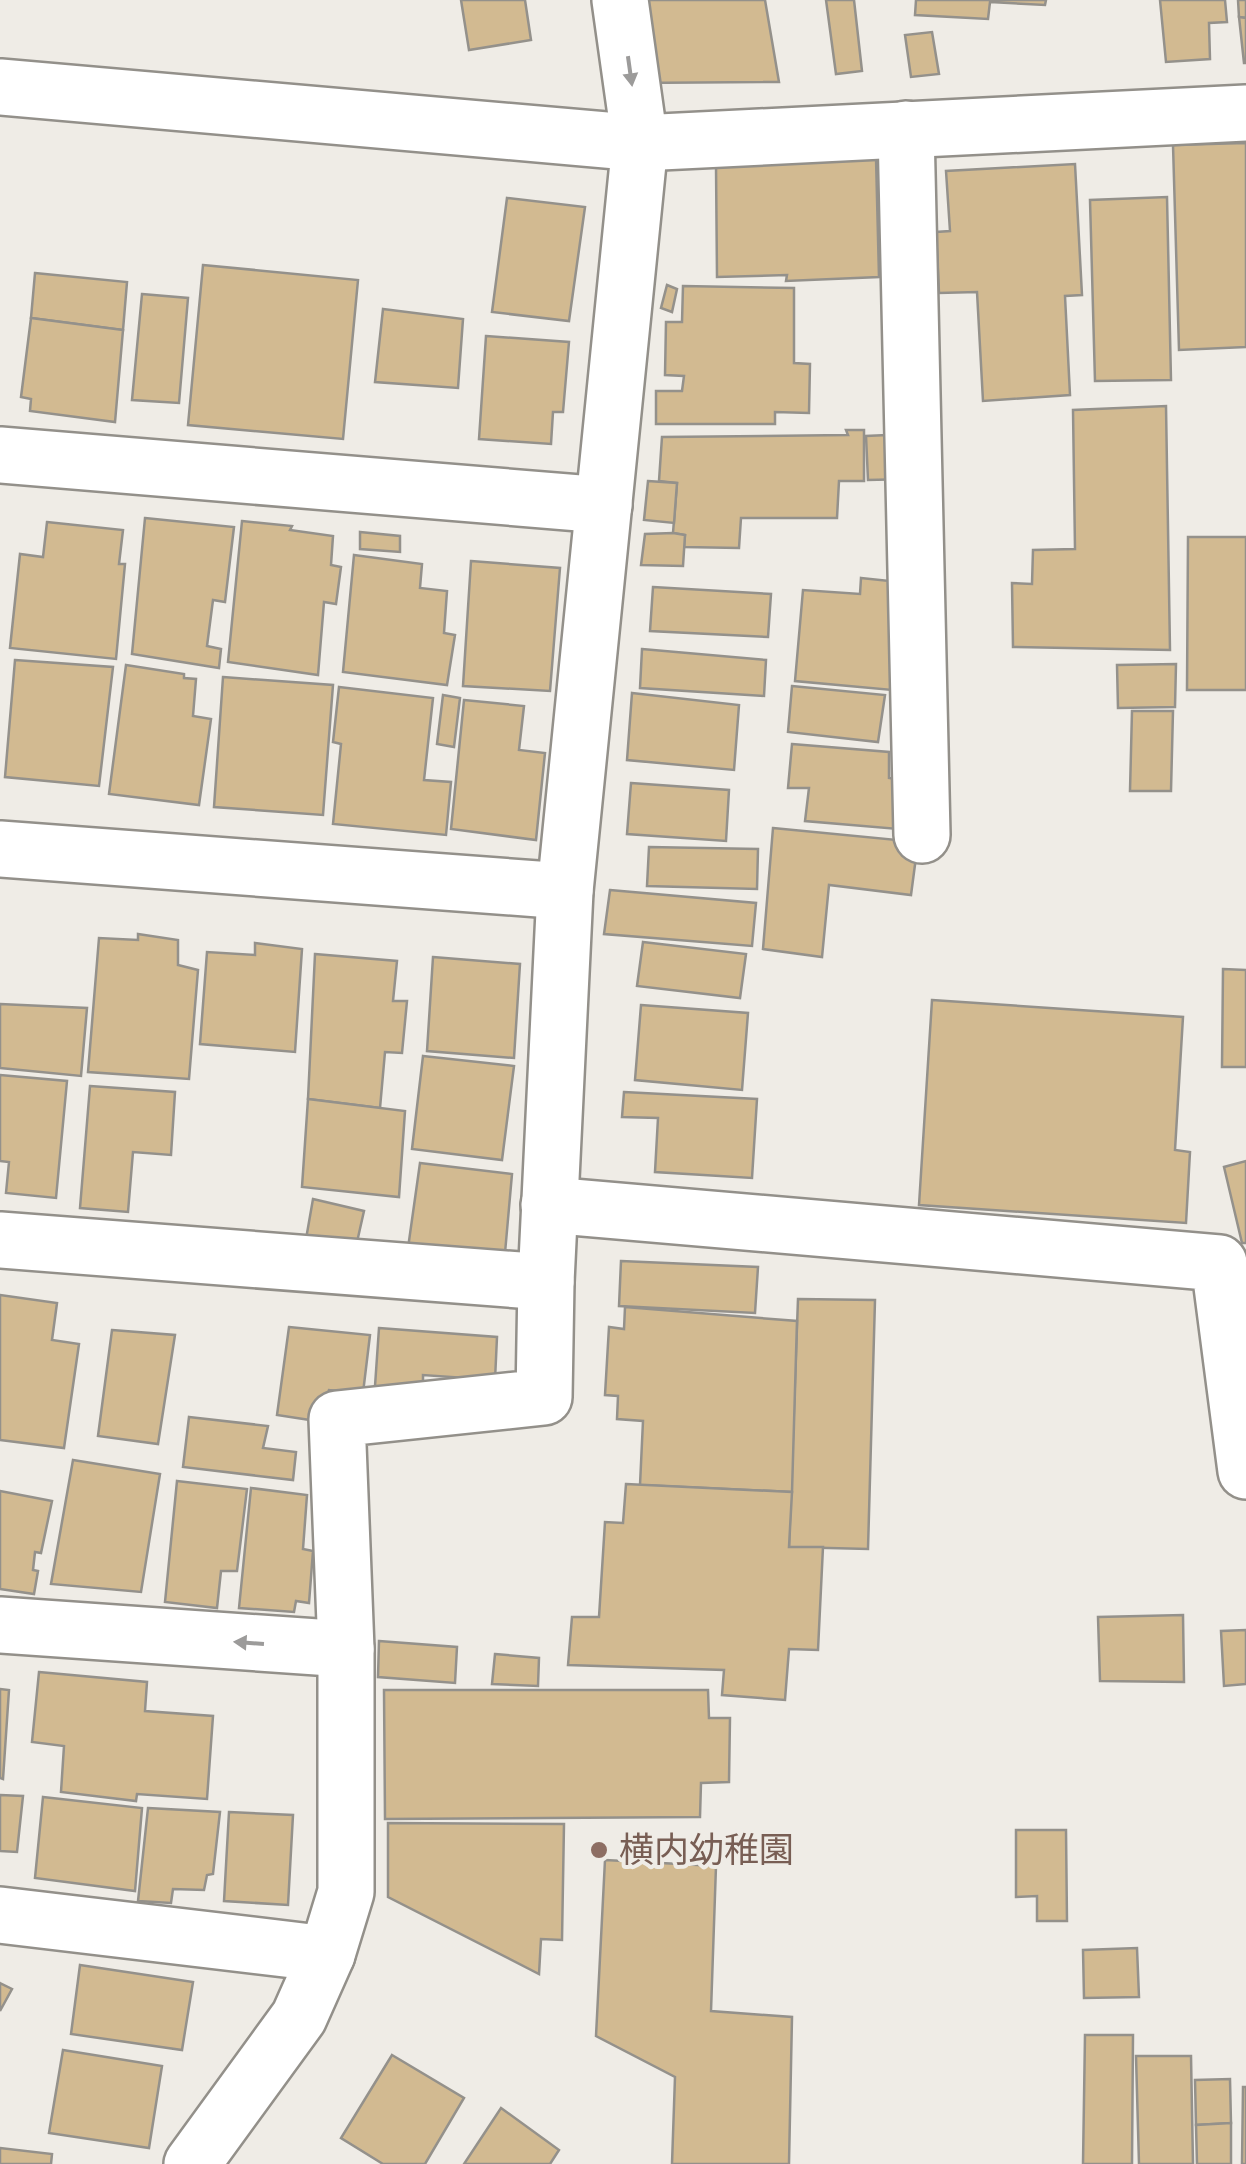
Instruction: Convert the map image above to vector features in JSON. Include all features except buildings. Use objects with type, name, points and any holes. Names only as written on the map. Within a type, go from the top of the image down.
[{"type":"street","points":[[192,2164],[299,2017],[327,1954],[346,1892],[346,1650],[337,1419],[544,1398],[549,1204],[565,891],[640,142],[620,0]]},
{"type":"street","points":[[1,99],[640,142],[1246,113]]},
{"type":"street","points":[[906,128],[922,835]]},
{"type":"street","points":[[0,455],[604,505]]},
{"type":"street","points":[[0,848],[565,891]]},
{"type":"street","points":[[549,1204],[1219,1263],[1246,1471]]},
{"type":"street","points":[[0,1240],[546,1282]]},
{"type":"street","points":[[0,1625],[346,1650]]},
{"type":"street","points":[[0,1914],[327,1954]]},
{"type":"place","name":"横内幼稚園","points":[[599,1850]]}]
